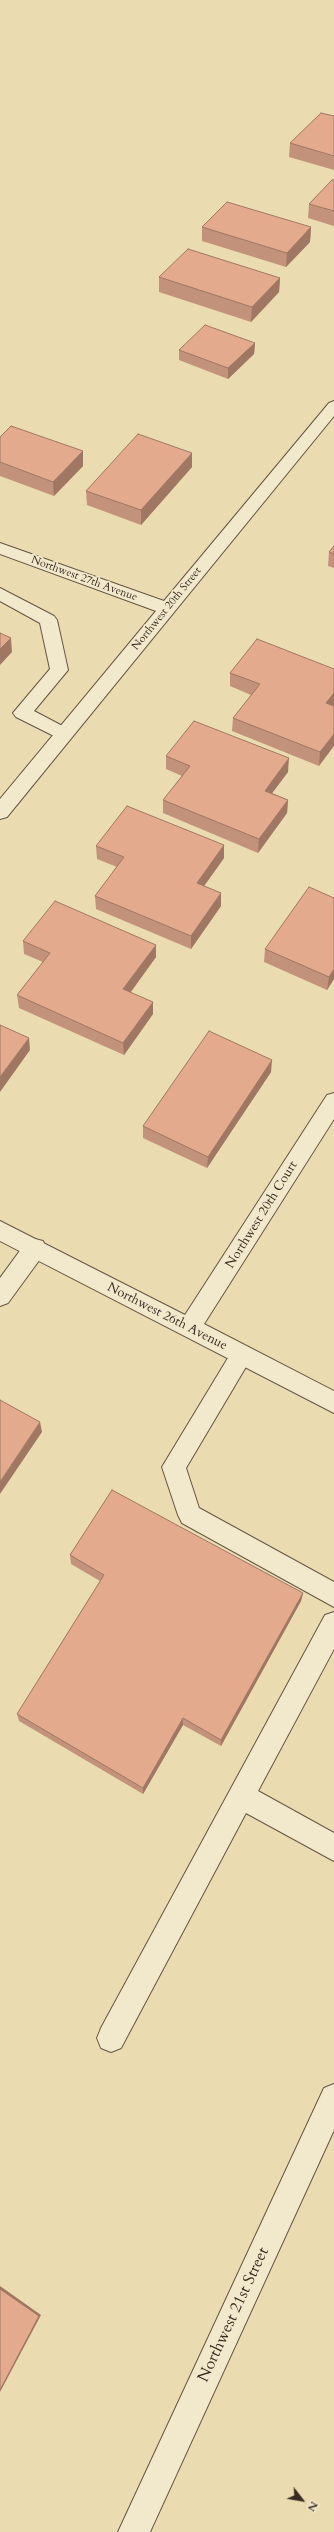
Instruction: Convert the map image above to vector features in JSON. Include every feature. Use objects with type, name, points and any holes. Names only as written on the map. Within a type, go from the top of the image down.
[{"type":"street","name":"Northwest 20th Street","points":[[0,812],[334,406]]},
{"type":"street","name":"Northwest 27th Avenue","points":[[0,548],[168,609]]},
{"type":"street","points":[[0,594],[48,620],[59,670],[22,713],[64,734]]},
{"type":"street","name":"Northwest 20th Court","points":[[190,1328],[334,1101]]},
{"type":"street","name":"Northwest 26th Avenue","points":[[0,1230],[334,1403]]},
{"type":"street","points":[[0,1296],[35,1248]]},
{"type":"street","points":[[242,1355],[174,1467],[190,1515],[334,1595]]},
{"type":"street","points":[[111,2038],[334,1624]]},
{"type":"street","points":[[241,1796],[334,1848]]},
{"type":"street","name":"Northwest 21st Street","points":[[134,2532],[334,2098]]},
{"type":"building","points":[[321,113],[334,116],[334,156],[290,143]]},
{"type":"building","points":[[332,180],[334,180],[334,211],[309,204]]},
{"type":"building","points":[[227,202],[311,227],[287,253],[202,227]]},
{"type":"building","points":[[188,249],[280,278],[252,307],[159,277]]},
{"type":"building","points":[[205,325],[255,343],[228,368],[179,350]]},
{"type":"building","points":[[11,426],[83,451],[53,482],[0,462],[0,437]]},
{"type":"building","points":[[138,434],[192,453],[141,510],[86,491]]},
{"type":"building","points":[[334,546],[334,554],[329,552]]},
{"type":"building","points":[[0,633],[11,638],[0,649]]},
{"type":"building","points":[[257,639],[334,669],[334,693],[326,703],[334,706],[334,734],[320,752],[233,718],[260,684],[230,673]]},
{"type":"building","points":[[194,721],[289,758],[265,791],[288,800],[259,839],[163,800],[190,766],[166,756]]},
{"type":"building","points":[[127,806],[224,845],[197,883],[221,893],[191,936],[95,896],[124,857],[96,846]]},
{"type":"building","points":[[309,887],[334,898],[334,969],[329,977],[265,949]]},
{"type":"building","points":[[55,901],[156,945],[123,989],[153,1002],[123,1043],[17,995],[50,953],[23,941]]},
{"type":"building","points":[[0,1025],[29,1038],[0,1077]]},
{"type":"building","points":[[209,1031],[272,1060],[208,1157],[143,1126]]},
{"type":"building","points":[[0,1400],[40,1422],[0,1482]]},
{"type":"building","points":[[112,1490],[303,1593],[221,1740],[183,1718],[143,1788],[17,1714],[104,1575],[70,1555]]},
{"type":"building","points":[[0,2289],[39,2316],[0,2390]]}]
